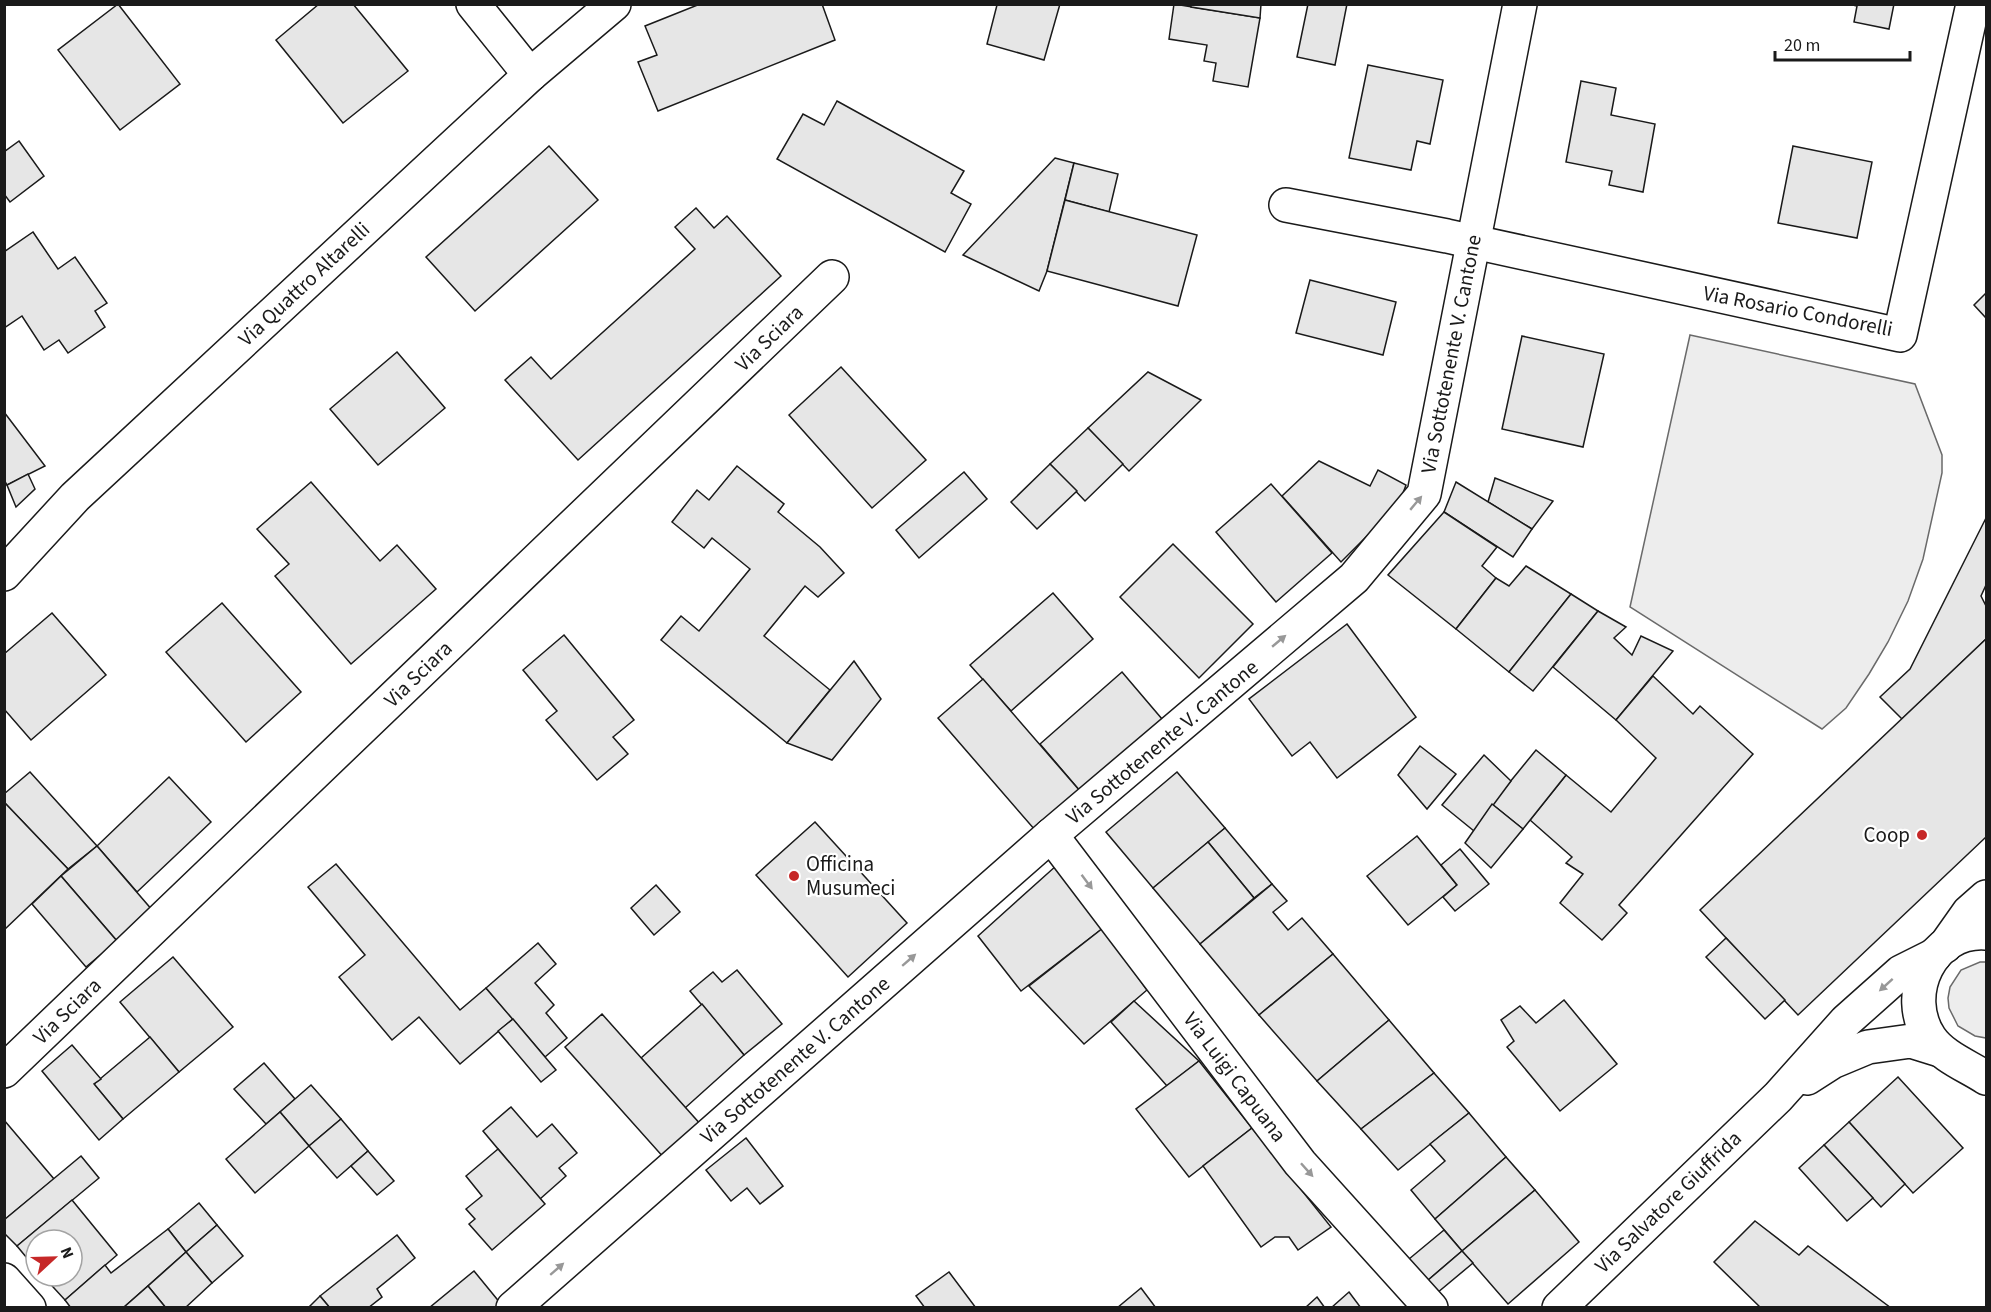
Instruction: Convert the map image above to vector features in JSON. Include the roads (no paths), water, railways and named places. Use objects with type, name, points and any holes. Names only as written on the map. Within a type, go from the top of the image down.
[{"type":"street","points":[[473,4],[530,75]]},
{"type":"street","name":"Via Quattro Altarelli","points":[[4,574],[75,497],[530,75],[614,4]]},
{"type":"street","name":"Via Sottotenente V. Cantone","points":[[513,1308],[1051,835],[1354,578],[1424,494],[1520,4]]},
{"type":"street","name":"Via Rosario Condorelli","points":[[1473,242],[1899,335],[1972,4]]},
{"type":"street","points":[[1286,205],[1473,242]]},
{"type":"street","name":"Via Sciara","points":[[4,1071],[832,277]]},
{"type":"street","name":"Via Luigi Capuana","points":[[1051,835],[1300,1163],[1431,1308]]},
{"type":"street","points":[[1969,1064],[1925,1029],[1918,1004],[1922,977],[1969,912],[1986,897]]},
{"type":"street","points":[[1778,1097],[1846,1021],[1901,972],[1969,934],[1986,933]]},
{"type":"street","points":[[1778,1097],[1832,1062],[1868,1047],[1911,1041],[1969,1064]]},
{"type":"street","name":"Via Salvatore Giuffrida","points":[[1559,1308],[1778,1097]]},
{"type":"street","points":[[4,1280],[29,1308]]},
{"type":"place","name":"Coop","points":[[1922,835]]},
{"type":"place","name":"Officina Musumeci","points":[[794,876]]}]
